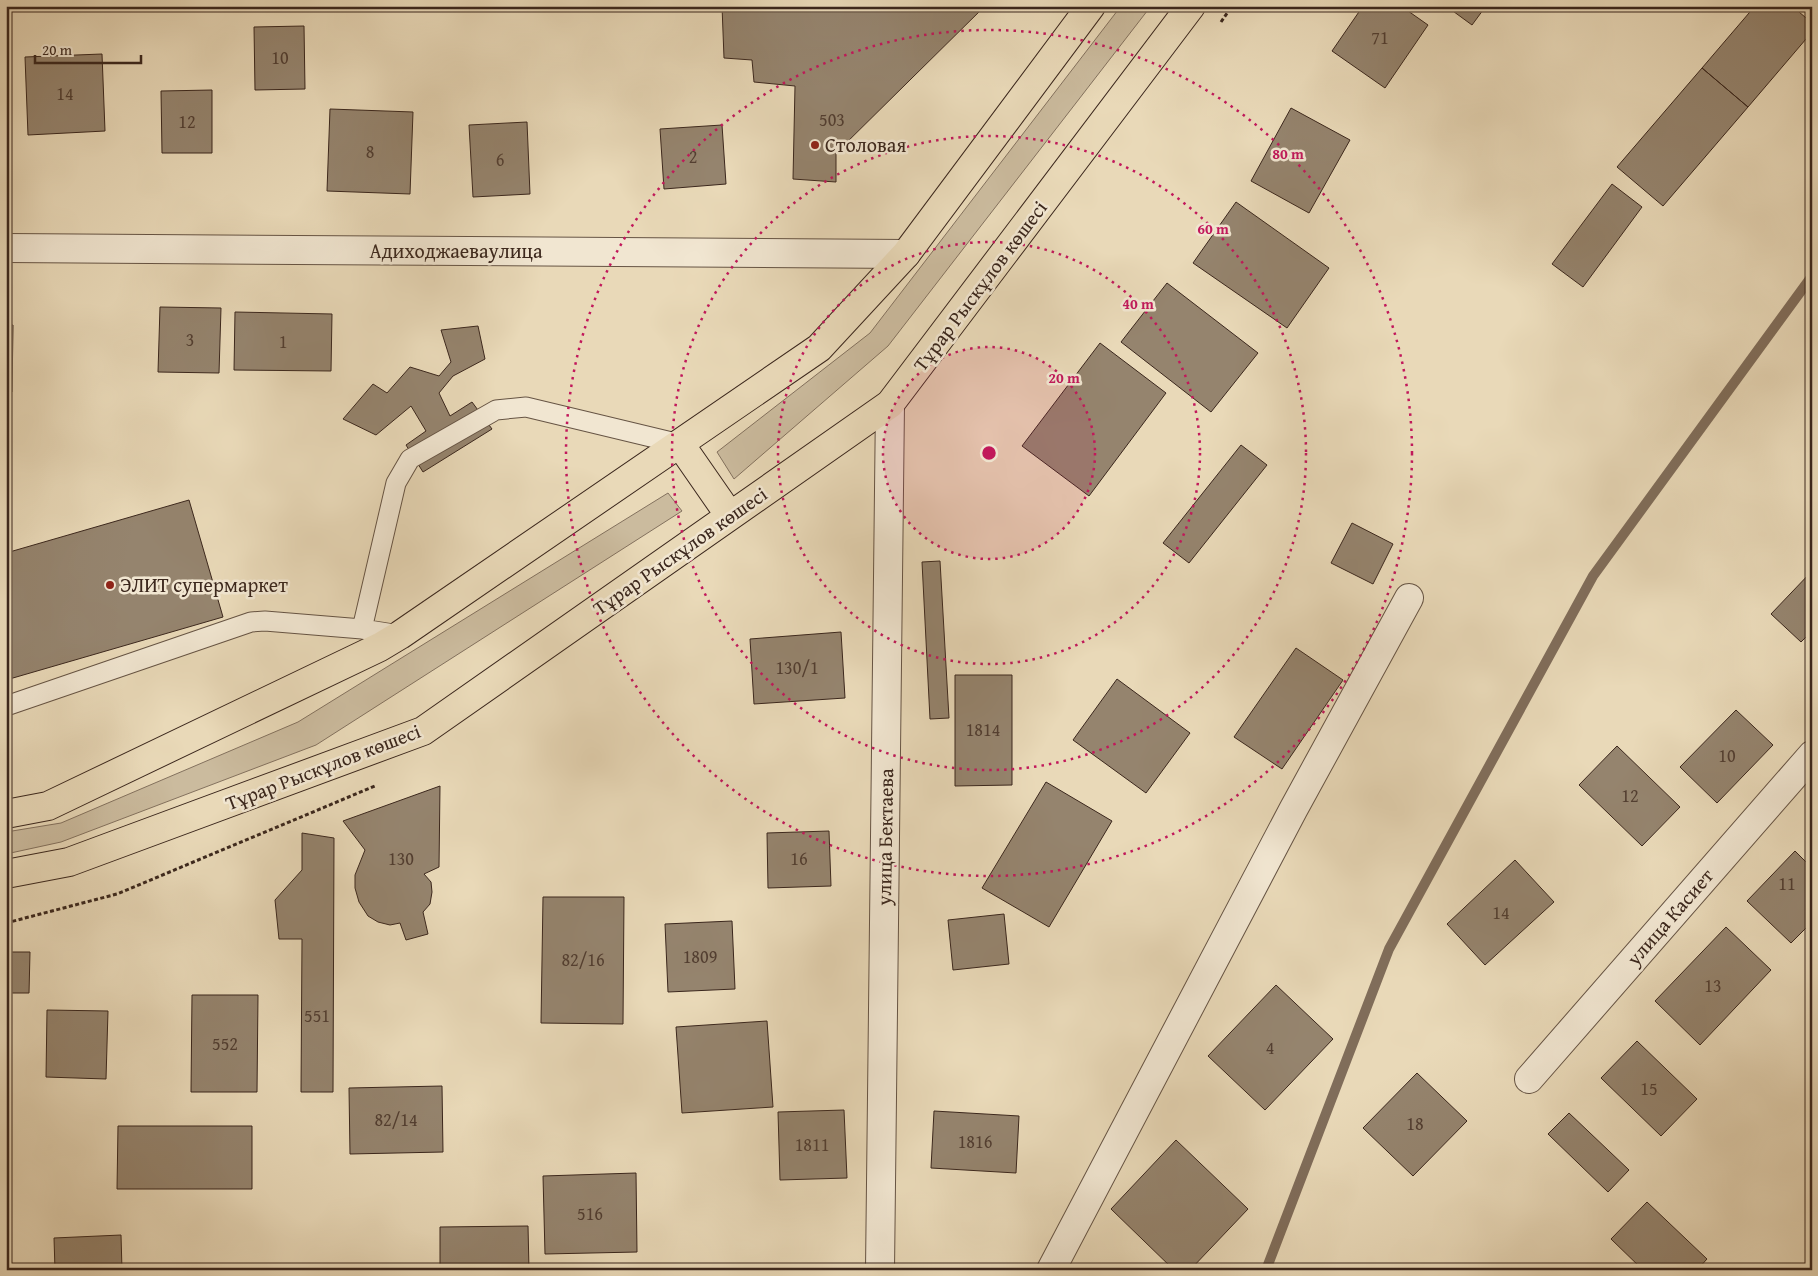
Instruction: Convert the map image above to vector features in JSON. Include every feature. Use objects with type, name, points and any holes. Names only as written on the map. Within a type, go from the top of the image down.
[{"type":"main road","points":[[6,814],[48,806],[380,647],[819,348],[906,254],[1091,6]]},
{"type":"main road","name":"Тұрар Рыскұлов көшесі","points":[[6,874],[69,862],[423,731],[890,404],[1191,6]]},
{"type":"main road","points":[[680,444],[730,516]]},
{"type":"street","name":"Адиходжаеваулица","points":[[6,248],[906,254]]},
{"type":"street","name":"улица Бектаева","points":[[880,1270],[890,404]]},
{"type":"street","points":[[1051,1270],[1293,810],[1409,598]]},
{"type":"street","name":"улица Касиет","points":[[1529,1080],[1812,755]]},
{"type":"lane","points":[[362,629],[396,483],[410,459],[418,454],[496,410],[526,407],[680,444]]},
{"type":"lane","points":[[6,706],[251,622],[265,621],[362,629],[400,635]]},
{"type":"shaded area","points":[[1121,6],[1151,6],[888,346],[734,479],[717,452],[870,333]]},
{"type":"shaded area","points":[[668,493],[682,511],[316,745],[61,842],[6,854],[6,832],[61,823],[298,722]]},
{"type":"building","points":[[722,6],[985,6],[836,153],[836,182],[793,179],[795,86],[754,82],[752,60],[724,58]]},
{"type":"building","points":[[1363,6],[1401,6],[1428,25],[1385,88],[1332,51]]},
{"type":"building","points":[[1446,6],[1486,6],[1472,25]]},
{"type":"building","points":[[1755,6],[1792,6],[1812,23],[1812,32],[1748,107],[1702,68]]},
{"type":"building","points":[[304,26],[305,89],[255,90],[254,27]]},
{"type":"building","points":[[102,54],[105,131],[28,135],[25,57]]},
{"type":"building","points":[[1702,68],[1748,107],[1663,206],[1617,167]]},
{"type":"building","points":[[212,90],[212,153],[162,153],[161,91]]},
{"type":"building","points":[[1291,108],[1350,140],[1309,213],[1251,181]]},
{"type":"building","points":[[330,109],[413,112],[410,194],[327,191]]},
{"type":"building","points":[[527,122],[530,194],[473,197],[469,125]]},
{"type":"building","points":[[722,125],[726,184],[664,189],[660,129]]},
{"type":"building","points":[[1612,184],[1642,207],[1583,287],[1552,264]]},
{"type":"building","points":[[1236,202],[1329,268],[1287,328],[1193,263]]},
{"type":"building","points":[[1167,283],[1258,353],[1211,412],[1121,342]]},
{"type":"building","points":[[160,307],[221,308],[219,373],[158,372]]},
{"type":"building","points":[[235,312],[332,314],[331,371],[234,370]]},
{"type":"building","points":[[6,325],[13,325],[12,392],[6,392]]},
{"type":"building","points":[[478,326],[485,359],[453,376],[439,393],[450,416],[472,402],[492,429],[423,472],[406,445],[426,431],[411,406],[376,435],[343,419],[373,384],[387,393],[410,367],[439,376],[451,362],[441,330]]},
{"type":"building","points":[[1100,343],[1166,393],[1089,496],[1022,446]]},
{"type":"building","points":[[1241,445],[1267,465],[1189,563],[1163,543]]},
{"type":"building","name":"ЭЛИТ супермаркет","points":[[189,500],[223,617],[6,680],[6,553]]},
{"type":"building","points":[[1352,523],[1393,544],[1373,584],[1331,563]]},
{"type":"building","points":[[940,561],[949,718],[930,719],[922,562]]},
{"type":"building","points":[[1812,571],[1812,631],[1801,642],[1771,614]]},
{"type":"building","points":[[841,632],[845,698],[754,704],[750,639]]},
{"type":"building","points":[[1296,648],[1343,680],[1282,769],[1234,737]]},
{"type":"building","points":[[955,675],[1012,675],[1012,785],[955,786]]},
{"type":"building","points":[[1117,679],[1190,733],[1146,793],[1073,740]]},
{"type":"building","points":[[1736,710],[1773,745],[1717,803],[1680,767]]},
{"type":"building","points":[[1617,746],[1680,807],[1642,846],[1579,785]]},
{"type":"building","points":[[1046,782],[1112,821],[1049,927],[982,888]]},
{"type":"building","points":[[440,786],[439,867],[424,874],[431,882],[432,892],[430,904],[423,912],[428,934],[406,940],[400,923],[390,925],[378,922],[368,916],[359,902],[355,888],[355,875],[365,850],[343,821]]},
{"type":"building","points":[[829,831],[831,886],[768,888],[767,833]]},
{"type":"building","points":[[302,833],[334,838],[333,1092],[301,1092],[302,939],[279,939],[275,900],[302,870]]},
{"type":"building","points":[[1795,851],[1812,868],[1812,922],[1791,943],[1747,901]]},
{"type":"building","points":[[1515,860],[1554,902],[1485,965],[1447,924]]},
{"type":"building","points":[[543,897],[624,897],[623,1024],[541,1023]]},
{"type":"building","points":[[1004,914],[1009,964],[953,970],[948,920]]},
{"type":"building","points":[[732,921],[735,989],[668,992],[665,924]]},
{"type":"building","points":[[1726,927],[1771,970],[1700,1045],[1655,1001]]},
{"type":"building","points":[[6,952],[30,952],[29,993],[6,993]]},
{"type":"building","points":[[1276,985],[1333,1039],[1265,1110],[1208,1056]]},
{"type":"building","points":[[192,995],[258,995],[257,1092],[191,1092]]},
{"type":"building","points":[[47,1010],[108,1011],[106,1079],[46,1077]]},
{"type":"building","points":[[6,1012],[8,1012],[7,1090],[6,1090]]},
{"type":"building","points":[[767,1021],[773,1107],[682,1113],[676,1027]]},
{"type":"building","points":[[1637,1041],[1697,1099],[1661,1136],[1601,1078]]},
{"type":"building","points":[[1417,1073],[1467,1121],[1413,1176],[1363,1128]]},
{"type":"building","points":[[442,1086],[443,1152],[350,1154],[349,1088]]},
{"type":"building","points":[[844,1110],[847,1178],[780,1180],[778,1112]]},
{"type":"building","points":[[934,1111],[1019,1116],[1016,1173],[931,1168]]},
{"type":"building","points":[[1569,1113],[1629,1170],[1608,1192],[1548,1134]]},
{"type":"building","points":[[118,1126],[252,1126],[252,1189],[117,1189]]},
{"type":"building","points":[[1176,1140],[1248,1209],[1190,1270],[1174,1270],[1111,1209]]},
{"type":"building","points":[[636,1173],[637,1252],[545,1254],[543,1176]]},
{"type":"building","points":[[1647,1202],[1707,1259],[1697,1270],[1643,1270],[1611,1239]]},
{"type":"building","points":[[528,1226],[529,1270],[440,1270],[440,1227]]},
{"type":"building","points":[[121,1235],[122,1270],[55,1270],[54,1238]]},
{"type":"waterway","points":[[1266,1270],[1389,949],[1593,576],[1812,276]]},
{"type":"place","name":"Столовая","points":[[815,145]]},
{"type":"place","name":"ЭЛИТ супермаркет","points":[[110,585]]}]
